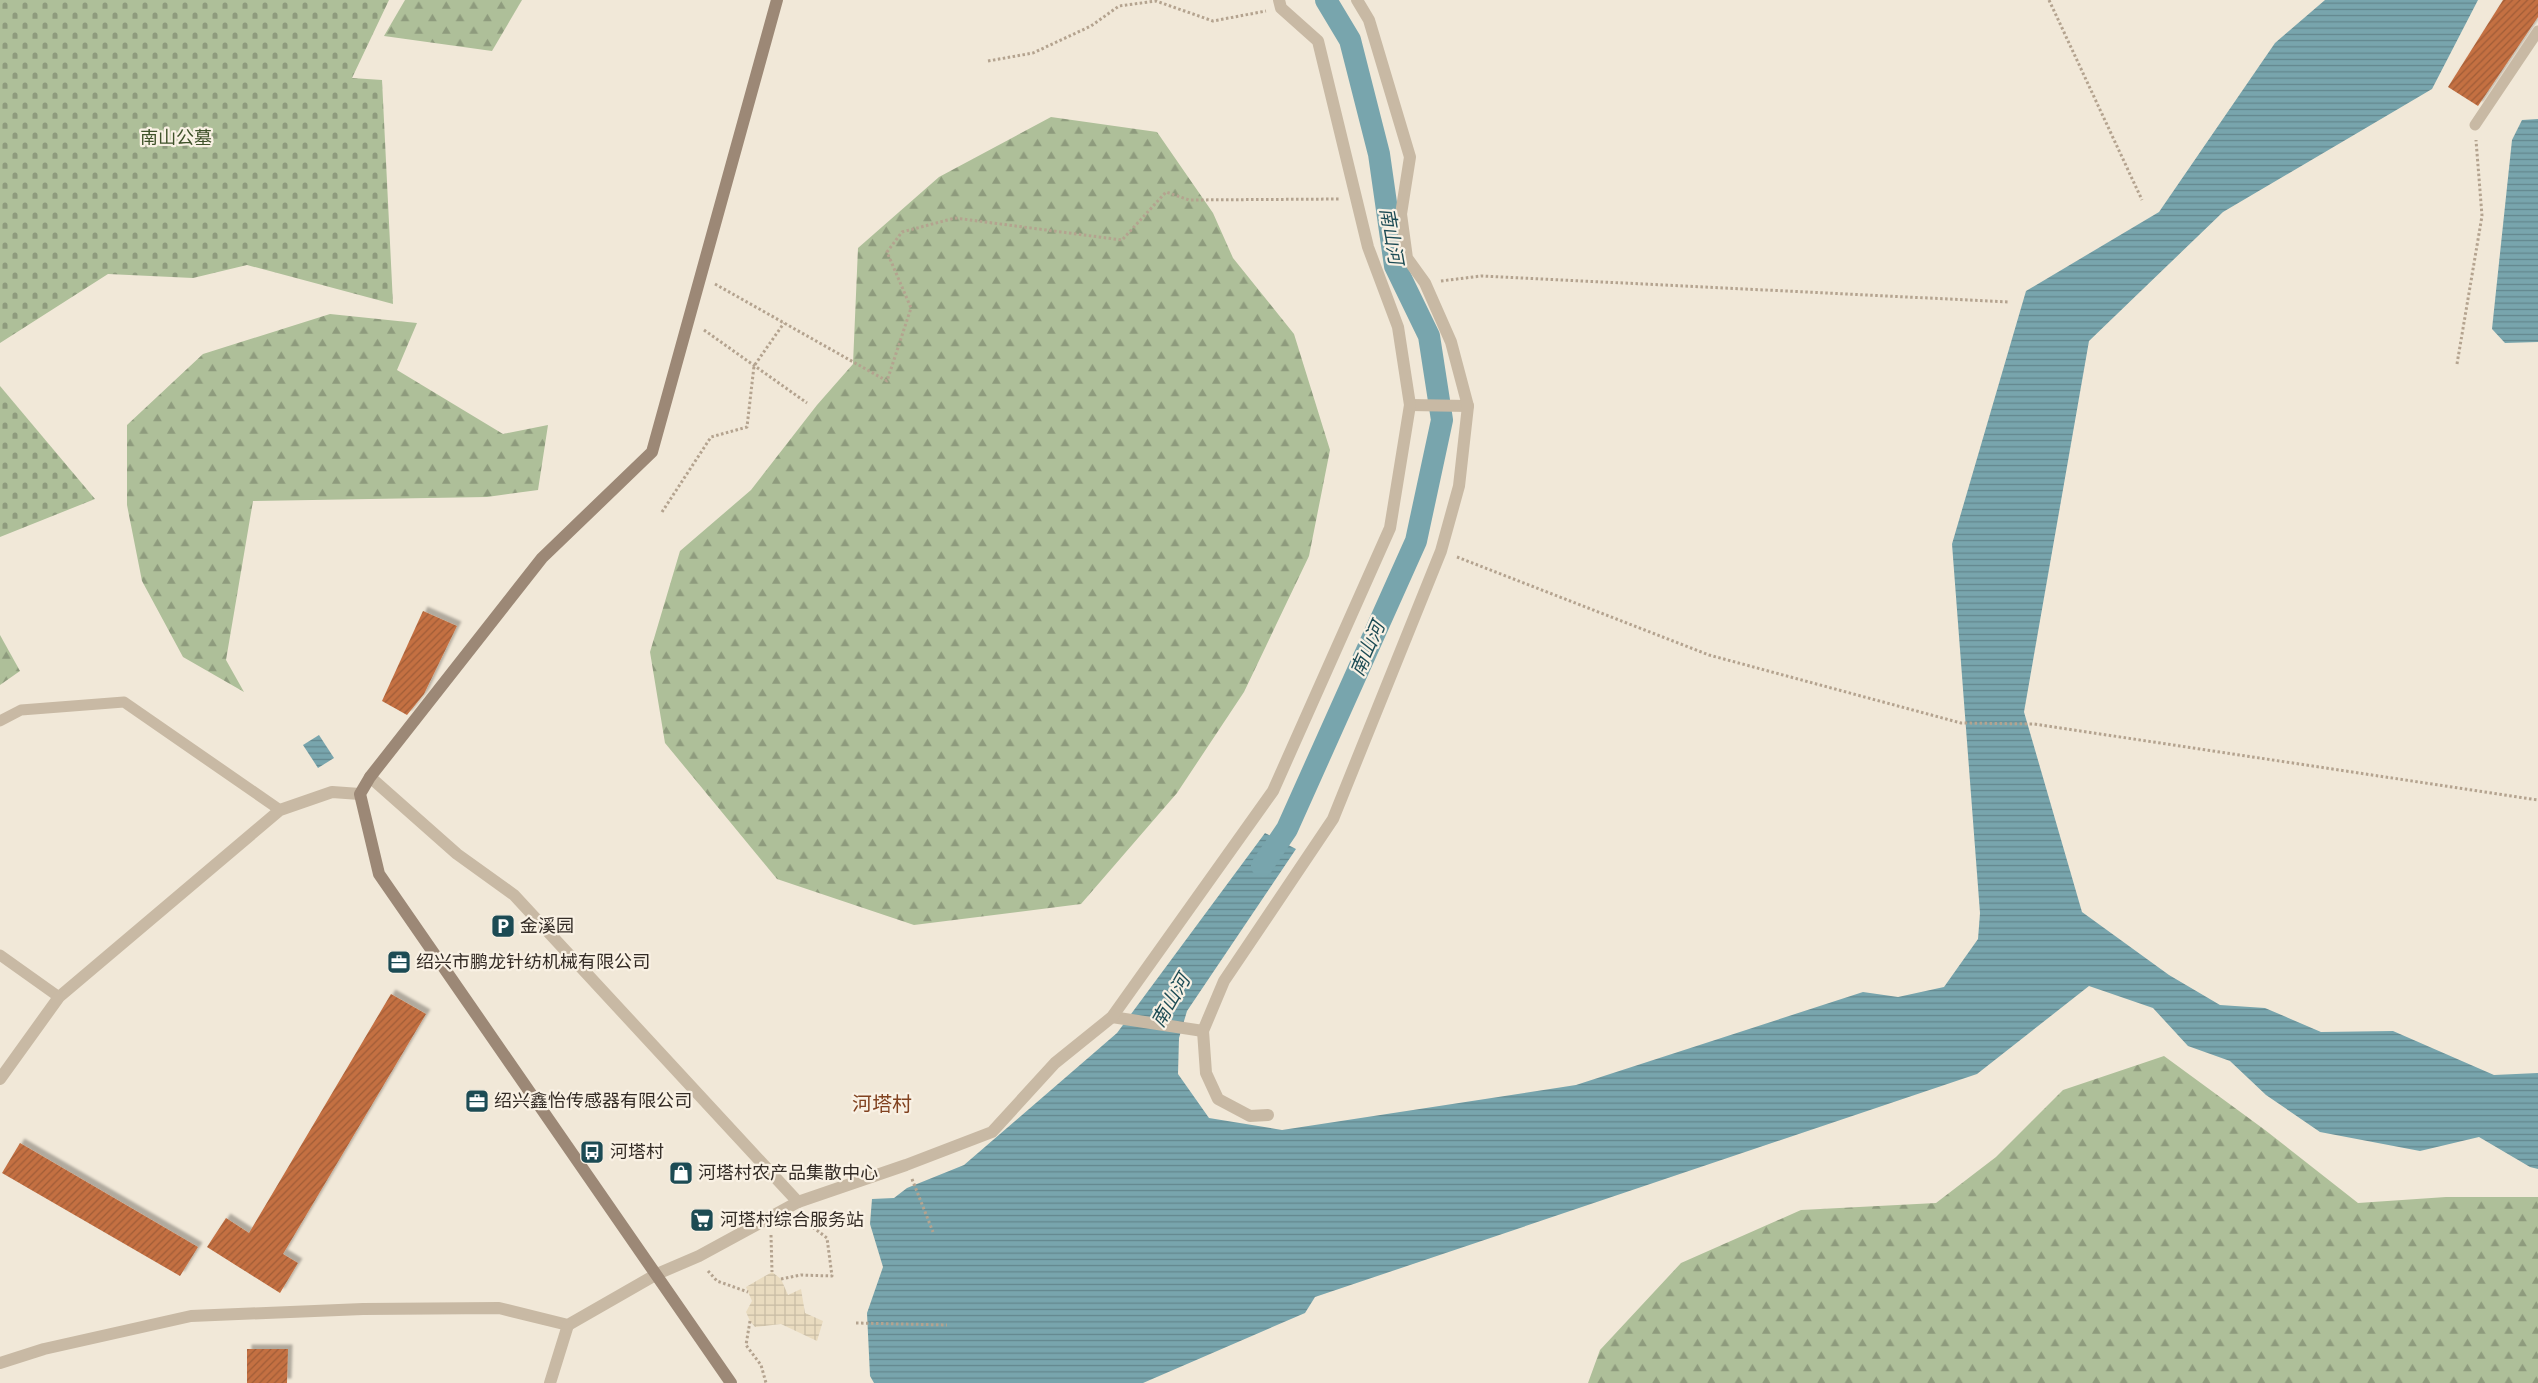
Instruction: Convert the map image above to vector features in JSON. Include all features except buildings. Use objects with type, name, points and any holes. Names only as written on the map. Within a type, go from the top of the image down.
[{"type":"street","points":[[731,1383],[379,874],[360,794],[370,777],[542,558],[652,452],[777,0]]},
{"type":"street","points":[[1268,1115],[1250,1116],[1218,1099],[1206,1073],[1204,1030],[1224,981],[1333,818],[1441,551],[1459,486],[1468,406],[1451,342],[1426,283],[1407,258],[1401,214],[1410,157],[1370,20],[1358,0]]},
{"type":"street","points":[[550,1383],[568,1325],[657,1274],[699,1256],[793,1205],[992,1132],[1055,1063],[1112,1017],[1274,791],[1390,528],[1410,404],[1398,327],[1368,247],[1318,41],[1280,4]]},
{"type":"street","points":[[1410,404],[1468,406]]},
{"type":"street","points":[[370,777],[457,854],[514,895],[793,1205]]},
{"type":"street","points":[[0,1078],[58,997],[280,810],[332,792],[360,794]]},
{"type":"street","points":[[1112,1017],[1204,1030]]},
{"type":"street","points":[[0,1363],[44,1349],[190,1316],[363,1309],[499,1308],[568,1325]]},
{"type":"lane","points":[[2475,124],[2538,31]]},
{"type":"lane","points":[[0,721],[21,710],[124,702],[280,810]]},
{"type":"lane","points":[[0,956],[58,997]]},
{"type":"path","points":[[1129,0],[1133,4]]},
{"type":"path","points":[[2049,0],[2142,200]]},
{"type":"path","points":[[988,61],[1033,53],[1091,26],[1119,6],[1156,1],[1213,21],[1280,4]]},
{"type":"path","points":[[2456,364],[2482,216],[2475,124]]},
{"type":"path","points":[[701,276],[887,381],[911,308],[887,252],[902,232],[954,218],[1122,240],[1166,192],[1189,200],[1356,199]]},
{"type":"path","points":[[1426,283],[1481,276],[2009,302]]},
{"type":"path","points":[[689,320],[807,403]]},
{"type":"path","points":[[662,512],[711,437],[747,427],[754,366],[784,322]]},
{"type":"path","points":[[1441,551],[1709,655],[1962,723],[2034,724],[2084,734],[2538,800]]},
{"type":"path","points":[[906,1165],[933,1232]]},
{"type":"path","points":[[781,1279],[801,1275],[832,1276],[827,1238],[793,1205]]},
{"type":"path","points":[[770,1217],[772,1272]]},
{"type":"path","points":[[699,1256],[718,1281],[748,1292]]},
{"type":"path","points":[[750,1321],[746,1345],[761,1365],[766,1383]]},
{"type":"path","points":[[856,1323],[947,1325]]},
{"type":"green space","name":"南山公墓","points":[[0,0],[389,0],[352,78],[382,80],[393,304],[247,265],[193,278],[108,274],[0,343]]},
{"type":"green space","points":[[405,0],[522,0],[492,51],[384,36]]},
{"type":"green space","points":[[1051,117],[1157,132],[1213,213],[1233,258],[1294,334],[1330,450],[1309,556],[1244,692],[1177,793],[1081,904],[914,925],[777,879],[665,743],[650,652],[680,551],[751,490],[817,405],[853,364],[858,248],[939,177]]},
{"type":"green space","points":[[330,314],[417,323],[397,370],[503,434],[548,425],[538,490],[487,497],[253,501],[226,660],[244,692],[183,657],[142,581],[127,505],[127,425],[203,354]]},
{"type":"green space","points":[[0,386],[95,499],[0,537]]},
{"type":"green space","points":[[0,635],[20,671],[0,685]]},
{"type":"green space","points":[[2164,1056],[2265,1130],[2358,1203],[2446,1197],[2538,1197],[2538,1383],[1588,1383],[1600,1350],[1681,1263],[1801,1210],[1936,1203],[1996,1157],[2063,1090]]},
{"type":"shaded area","points":[[772,1272],[781,1279],[788,1295],[801,1289],[805,1313],[823,1321],[817,1341],[781,1324],[755,1327],[750,1321],[746,1312],[752,1301],[746,1287]]},
{"type":"water","points":[[2325,0],[2478,0],[2432,89],[2223,212],[2089,341],[2024,712],[2082,912],[2169,975],[2220,1005],[2265,1008],[2321,1032],[2393,1031],[2494,1075],[2538,1073],[2538,1169],[2530,1167],[2479,1137],[2420,1151],[2320,1132],[2266,1095],[2230,1061],[2188,1046],[2153,1008],[2089,986],[1977,1074],[1315,1297],[1305,1313],[1143,1383],[874,1383],[870,1376],[867,1313],[883,1267],[870,1224],[872,1199],[894,1198],[907,1188],[964,1165],[1117,1033],[1265,833],[1296,849],[1187,1011],[1179,1038],[1178,1074],[1209,1118],[1282,1130],[1576,1085],[1863,992],[1898,997],[1944,987],[1978,939],[1980,913],[1952,544],[2026,291],[2159,212],[2275,43]]},
{"type":"water","points":[[2538,119],[2538,342],[2505,343],[2492,329],[2512,140],[2522,120]]},
{"type":"water","points":[[319,735],[334,758],[318,768],[303,745]]},
{"type":"waterway","name":"南山河","points":[[1262,866],[1287,829],[1416,541],[1442,420],[1429,336],[1395,266],[1379,154],[1350,40],[1326,0]]},
{"type":"place","name":"金溪园","points":[[503,926]]},
{"type":"place","name":"绍兴市鹏龙针纺机械有限公司","points":[[399,962]]},
{"type":"place","name":"绍兴鑫怡传感器有限公司","points":[[477,1101]]},
{"type":"place","name":"河塔村","points":[[592,1152]]},
{"type":"place","name":"河塔村农产品集散中心","points":[[681,1173]]},
{"type":"place","name":"河塔村综合服务站","points":[[702,1220]]},
{"type":"district","name":"河塔村","points":[[882,1104]]}]
